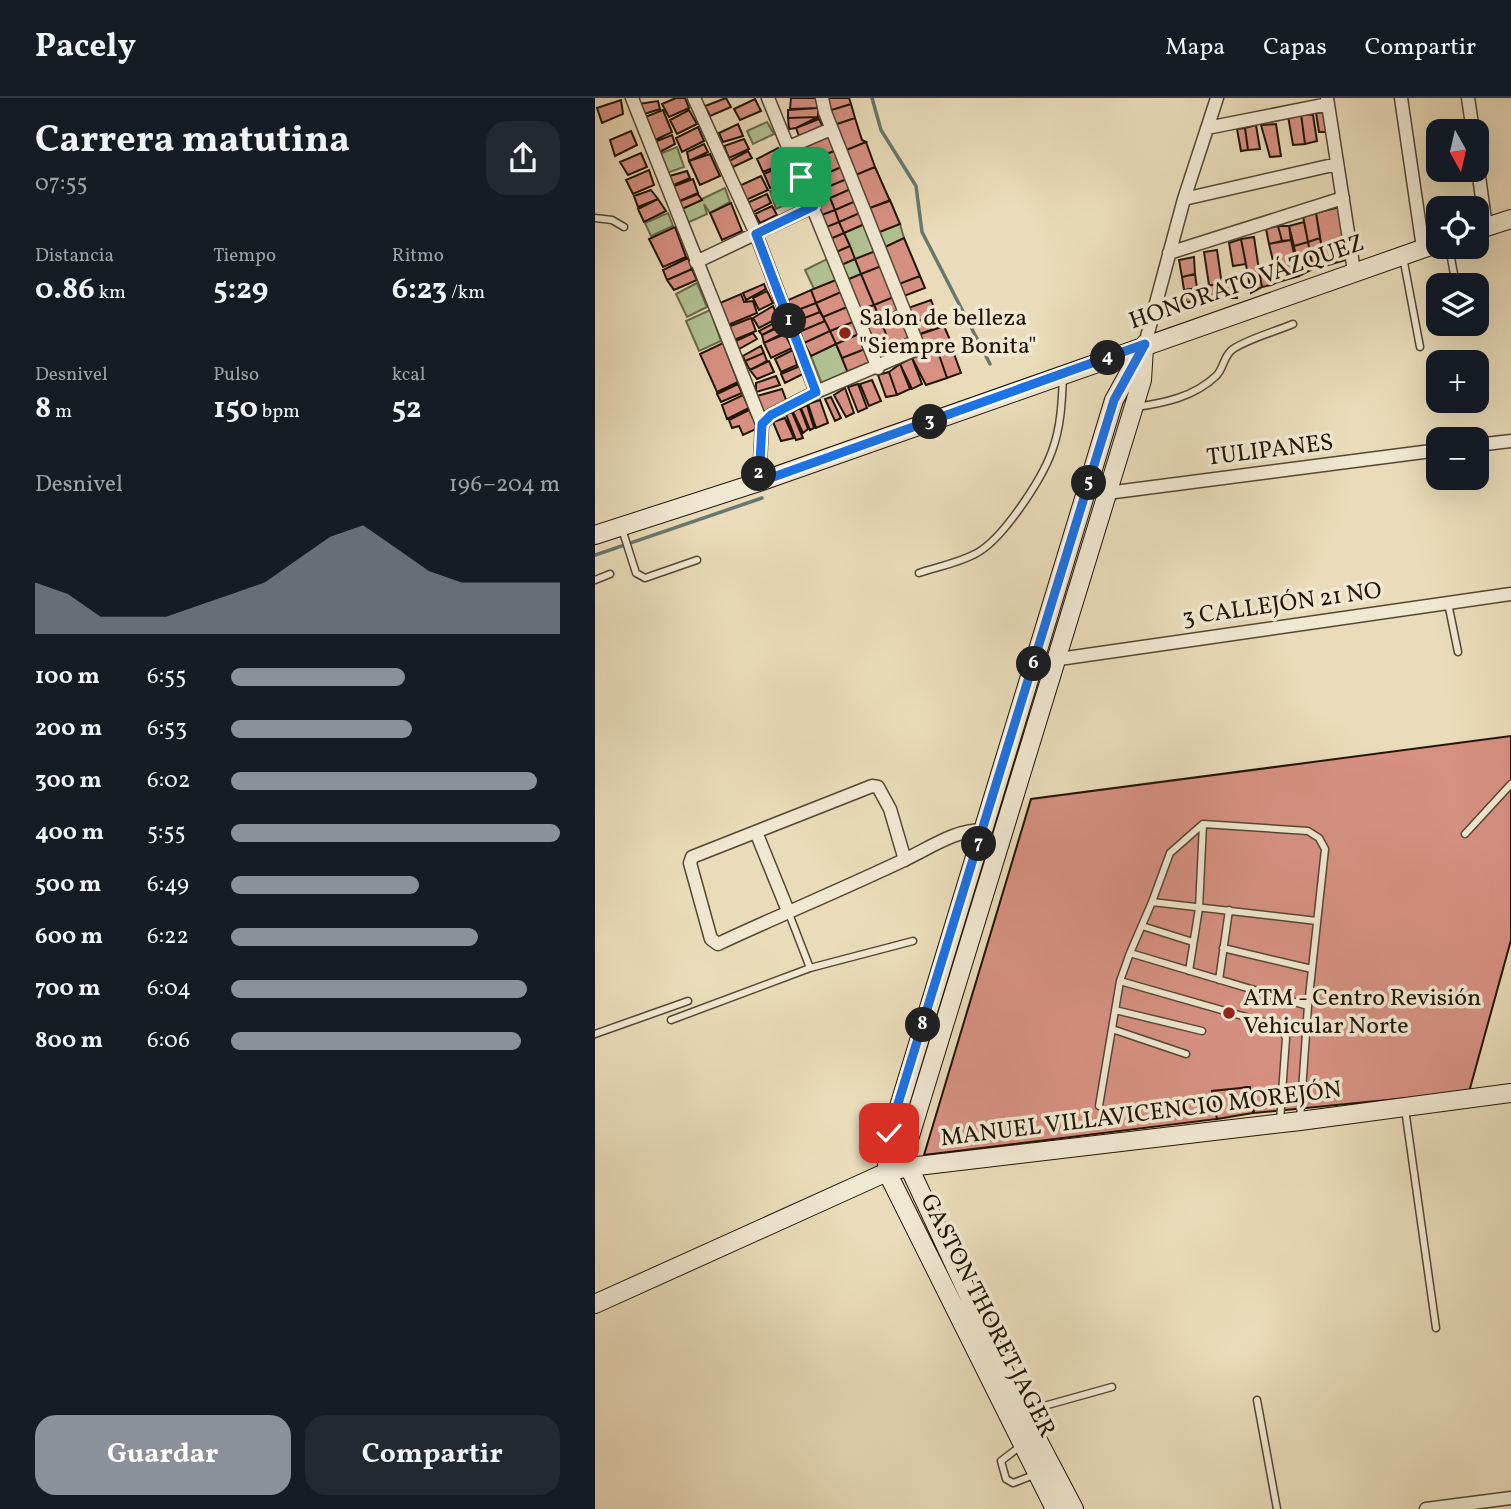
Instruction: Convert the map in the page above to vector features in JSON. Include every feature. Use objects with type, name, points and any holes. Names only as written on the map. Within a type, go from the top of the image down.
[{"type":"street","points":[[632,98],[695,262],[762,424],[759,482]]},
{"type":"street","points":[[694,98],[756,234],[816,392]]},
{"type":"street","points":[[768,98],[878,368]]},
{"type":"street","points":[[762,424],[771,415],[816,392],[878,368],[919,348],[831,129],[822,98]]},
{"type":"street","name":"GASTON THORET JAGER","points":[[1074,1509],[1023,1412],[908,1167],[907,1138],[1059,659],[1142,380],[1145,344],[1184,199],[1217,98]]},
{"type":"street","points":[[1401,98],[1426,221]]},
{"type":"street","points":[[1468,98],[1471,119]]},
{"type":"street","points":[[1207,128],[1327,101],[1354,271]]},
{"type":"street","points":[[789,147],[831,129]]},
{"type":"street","points":[[1184,199],[1337,164]]},
{"type":"street","points":[[1169,253],[1343,198]]},
{"type":"street","points":[[695,262],[814,206]]},
{"type":"street","points":[[1489,226],[1511,219]]},
{"type":"street","name":"HONORATO VÁZQUEZ","points":[[595,536],[623,534],[759,482],[1145,344],[1426,248]]},
{"type":"street","name":"GASTON THORET JAGER","points":[[1055,1509],[887,1172],[889,1133],[1114,400],[1145,344]]},
{"type":"street","points":[[1489,444],[1511,441]]},
{"type":"street","name":"TULIPANES","points":[[1107,493],[1426,452]]},
{"type":"street","name":"3 CALLEJÓN 21 NO","points":[[1059,659],[1511,594]]},
{"type":"street","points":[[905,860],[890,809],[878,787],[872,786],[691,860],[712,939],[718,944],[905,860],[968,830],[983,830]]},
{"type":"street","points":[[756,832],[788,912]]},
{"type":"street","name":"MANUEL VILLAVICENCIO MOREJÓN","points":[[595,1304],[887,1172],[908,1167],[1280,1124],[1511,1093]]},
{"type":"street","points":[[1426,1509],[1511,1498]]},
{"type":"lane","points":[[595,218],[612,220],[624,227]]},
{"type":"lane","points":[[1403,255],[1420,347]]},
{"type":"lane","points":[[1134,407],[1165,403],[1189,394],[1218,375],[1226,355],[1234,348],[1293,324]]},
{"type":"lane","points":[[919,573],[977,554],[998,536],[1016,514],[1052,452],[1060,417],[1063,374]]},
{"type":"lane","points":[[623,534],[636,573],[645,578],[697,560]]},
{"type":"lane","points":[[595,580],[610,575]]},
{"type":"lane","points":[[1448,603],[1458,652]]},
{"type":"lane","points":[[1465,834],[1511,784]]},
{"type":"lane","points":[[1189,971],[1199,908],[1203,824]]},
{"type":"lane","points":[[1099,1106],[1120,981],[1170,853],[1203,824],[1308,831],[1319,838],[1325,849],[1308,1006],[1300,1121]]},
{"type":"lane","points":[[1151,902],[1317,921]]},
{"type":"lane","points":[[1219,980],[1229,910]]},
{"type":"lane","points":[[788,912],[810,968]]},
{"type":"lane","points":[[1142,926],[1193,942]]},
{"type":"lane","points":[[671,1020],[810,968],[913,941]]},
{"type":"lane","points":[[1223,948],[1312,969]]},
{"type":"lane","points":[[1130,953],[1308,1006]]},
{"type":"lane","points":[[1120,981],[1281,1027],[1286,1038],[1280,1124]]},
{"type":"lane","points":[[595,1034],[688,1001]]},
{"type":"lane","points":[[1115,1010],[1202,1031]]},
{"type":"lane","points":[[1112,1029],[1186,1054]]},
{"type":"lane","points":[[1405,1107],[1436,1328]]},
{"type":"lane","points":[[1023,1412],[1112,1387]]},
{"type":"lane","points":[[1257,1400],[1277,1509]]},
{"type":"lane","points":[[1023,1444],[1001,1461],[1006,1479],[1013,1483],[1037,1473]]},
{"type":"green space","points":[[767,122],[774,134],[753,144],[747,131]]},
{"type":"green space","points":[[677,147],[684,167],[664,174],[657,155]]},
{"type":"green space","points":[[790,181],[798,199],[776,209],[770,191]]},
{"type":"green space","points":[[725,188],[730,202],[710,213],[704,204],[707,214],[685,224],[679,210]]},
{"type":"green space","points":[[668,213],[673,226],[651,236],[645,223]]},
{"type":"green space","points":[[867,223],[878,250],[861,274],[844,281],[839,266],[855,259],[844,233]]},
{"type":"green space","points":[[900,224],[904,238],[883,248],[877,233]]},
{"type":"green space","points":[[827,259],[836,280],[814,289],[805,270]]},
{"type":"green space","points":[[697,283],[707,307],[687,317],[676,294]]},
{"type":"green space","points":[[710,310],[721,341],[699,351],[686,321]]},
{"type":"green space","points":[[836,344],[848,373],[822,384],[811,356]]},
{"type":"building","points":[[676,98],[685,98],[689,108],[669,117],[662,104]]},
{"type":"building","points":[[726,98],[731,107],[710,116],[705,106]]},
{"type":"building","points":[[791,98],[816,98],[818,108],[790,109]]},
{"type":"building","points":[[824,98],[849,98],[851,104],[825,112]]},
{"type":"building","points":[[755,99],[761,111],[740,120],[734,109]]},
{"type":"building","points":[[621,100],[623,114],[602,123],[597,108]]},
{"type":"building","points":[[658,101],[660,109],[641,115],[638,104]]},
{"type":"building","points":[[851,104],[855,118],[834,125],[825,112]]},
{"type":"building","points":[[818,108],[818,117],[788,118],[788,110]]},
{"type":"building","points":[[663,110],[672,132],[651,142],[640,119]]},
{"type":"building","points":[[689,110],[697,124],[677,134],[670,120]]},
{"type":"building","points":[[1326,112],[1328,132],[1319,132],[1316,113]]},
{"type":"building","points":[[1301,114],[1305,144],[1293,145],[1288,116]]},
{"type":"building","points":[[1301,114],[1313,115],[1317,141],[1305,144]]},
{"type":"building","points":[[818,117],[796,128],[789,129],[788,118]]},
{"type":"building","points":[[855,118],[862,140],[866,142],[844,151],[834,125]]},
{"type":"building","points":[[819,119],[823,127],[799,136],[796,128]]},
{"type":"building","points":[[738,124],[743,136],[723,142],[719,133]]},
{"type":"building","points":[[1276,124],[1281,156],[1270,157],[1261,125]]},
{"type":"building","points":[[1256,125],[1260,149],[1248,150],[1245,128]]},
{"type":"building","points":[[698,127],[704,141],[682,152],[676,138]]},
{"type":"building","points":[[1245,128],[1248,150],[1241,151],[1237,129]]},
{"type":"building","points":[[631,131],[637,145],[615,156],[610,140]]},
{"type":"building","points":[[829,132],[837,150],[813,159],[805,142]]},
{"type":"building","points":[[672,135],[675,144],[656,154],[652,143]]},
{"type":"building","points":[[744,139],[749,149],[729,158],[724,146]]},
{"type":"building","points":[[805,142],[813,159],[798,166],[791,148]]},
{"type":"building","points":[[866,142],[875,167],[853,176],[844,151]]},
{"type":"building","points":[[704,144],[708,152],[689,161],[687,152]]},
{"type":"building","points":[[778,148],[785,163],[763,172],[757,159]]},
{"type":"building","points":[[837,150],[844,166],[820,176],[813,159]]},
{"type":"building","points":[[748,151],[752,158],[733,167],[729,161]]},
{"type":"building","points":[[641,153],[647,167],[628,175],[620,162]]},
{"type":"building","points":[[710,154],[720,176],[700,185],[689,161]]},
{"type":"building","points":[[813,159],[825,188],[810,194],[798,166]]},
{"type":"building","points":[[782,166],[789,179],[770,188],[764,174]]},
{"type":"building","points":[[844,166],[849,178],[825,188],[820,176]]},
{"type":"building","points":[[875,167],[890,201],[867,209],[853,176]]},
{"type":"building","points":[[649,170],[654,185],[633,194],[626,180]]},
{"type":"building","points":[[687,171],[690,178],[669,187],[666,177]]},
{"type":"building","points":[[761,176],[768,190],[746,200],[739,186]]},
{"type":"building","points":[[849,178],[853,188],[830,198],[825,188]]},
{"type":"building","points":[[693,179],[698,193],[675,203],[669,188]]},
{"type":"building","points":[[825,188],[830,198],[814,204],[810,194]]},
{"type":"building","points":[[853,188],[858,200],[835,210],[830,198]]},
{"type":"building","points":[[651,190],[658,199],[638,207],[634,196]]},
{"type":"building","points":[[698,194],[702,200],[682,209],[678,202]]},
{"type":"building","points":[[767,194],[771,203],[753,212],[747,203]]},
{"type":"building","points":[[830,198],[835,210],[819,216],[814,204]]},
{"type":"building","points":[[658,199],[666,211],[644,222],[638,209]]},
{"type":"building","points":[[858,200],[862,212],[839,222],[835,210]]},
{"type":"building","points":[[890,200],[900,224],[877,233],[867,209]]},
{"type":"building","points":[[731,203],[742,231],[722,240],[710,213]]},
{"type":"building","points":[[772,206],[777,215],[760,223],[755,214]]},
{"type":"building","points":[[1344,206],[1352,258],[1325,266],[1316,213]]},
{"type":"building","points":[[835,210],[839,222],[824,228],[819,216]]},
{"type":"building","points":[[862,212],[867,223],[844,233],[839,222]]},
{"type":"building","points":[[1316,213],[1320,238],[1308,242],[1303,216]]},
{"type":"building","points":[[839,222],[844,233],[828,240],[824,228]]},
{"type":"building","points":[[1304,222],[1308,242],[1294,246],[1289,226]]},
{"type":"building","points":[[1278,226],[1282,241],[1269,244],[1266,229]]},
{"type":"building","points":[[1278,226],[1289,226],[1291,240],[1282,241]]},
{"type":"building","points":[[675,227],[686,257],[663,267],[649,239]]},
{"type":"building","points":[[844,233],[850,246],[834,253],[828,240]]},
{"type":"building","points":[[1254,237],[1259,270],[1248,275],[1241,239]]},
{"type":"building","points":[[904,238],[920,276],[899,284],[883,248]]},
{"type":"building","points":[[1320,238],[1325,266],[1313,269],[1308,242]]},
{"type":"building","points":[[1241,239],[1246,264],[1233,266],[1229,243]]},
{"type":"building","points":[[1291,240],[1299,276],[1278,282],[1269,244]]},
{"type":"building","points":[[1308,242],[1313,269],[1299,276],[1294,246]]},
{"type":"building","points":[[850,246],[855,259],[839,266],[834,253]]},
{"type":"building","points":[[878,250],[884,265],[861,274],[855,259]]},
{"type":"building","points":[[1217,250],[1222,285],[1209,285],[1204,252]]},
{"type":"building","points":[[1194,257],[1195,274],[1182,277],[1179,260]]},
{"type":"building","points":[[688,258],[692,269],[667,280],[663,270]]},
{"type":"building","points":[[884,265],[896,296],[874,305],[861,274]]},
{"type":"building","points":[[1275,266],[1278,282],[1271,285],[1267,269]]},
{"type":"building","points":[[692,269],[697,280],[674,290],[667,280]]},
{"type":"building","points":[[1267,269],[1271,285],[1262,287],[1259,270]]},
{"type":"building","points":[[1259,270],[1262,287],[1251,293],[1248,275]]},
{"type":"building","points":[[861,274],[874,305],[856,311],[844,281]]},
{"type":"building","points":[[1195,274],[1197,288],[1184,290],[1182,277]]},
{"type":"building","points":[[920,276],[925,288],[904,296],[899,284]]},
{"type":"building","points":[[836,280],[841,292],[816,303],[811,290]]},
{"type":"building","points":[[1235,282],[1237,298],[1225,298],[1222,285]]},
{"type":"building","points":[[764,284],[766,289],[746,300],[743,293]]},
{"type":"building","points":[[1209,285],[1211,298],[1198,299],[1197,288]]},
{"type":"building","points":[[1209,285],[1222,285],[1225,298],[1211,298]]},
{"type":"building","points":[[1197,288],[1198,299],[1186,303],[1184,290]]},
{"type":"building","points":[[811,290],[816,303],[790,313],[786,301]]},
{"type":"building","points":[[767,291],[773,303],[759,310],[753,298]]},
{"type":"building","points":[[841,292],[847,307],[823,317],[816,303]]},
{"type":"building","points":[[741,294],[744,302],[753,301],[757,313],[728,325],[720,303]]},
{"type":"building","points":[[896,296],[901,309],[880,318],[874,305]]},
{"type":"building","points":[[931,300],[937,315],[915,322],[908,308]]},
{"type":"building","points":[[816,303],[820,312],[794,322],[790,313]]},
{"type":"building","points":[[874,305],[880,318],[862,324],[856,311]]},
{"type":"building","points":[[773,306],[778,318],[759,328],[753,318]]},
{"type":"building","points":[[847,307],[853,322],[830,331],[823,317]]},
{"type":"building","points":[[901,309],[911,337],[890,345],[880,318]]},
{"type":"building","points":[[820,312],[825,321],[799,332],[794,322]]},
{"type":"building","points":[[937,315],[942,326],[920,334],[915,322]]},
{"type":"building","points":[[751,318],[756,331],[734,340],[728,327]]},
{"type":"building","points":[[880,318],[890,345],[873,352],[862,324]]},
{"type":"building","points":[[780,320],[781,325],[762,335],[759,331]]},
{"type":"building","points":[[825,321],[830,331],[804,343],[799,332]]},
{"type":"building","name":"Salon de belleza \"Siempre Bonita\"","points":[[853,322],[859,334],[836,344],[830,331]]},
{"type":"building","points":[[781,326],[784,333],[764,343],[762,335]]},
{"type":"building","points":[[944,326],[950,340],[924,351],[918,335]]},
{"type":"building","points":[[830,331],[836,344],[811,356],[804,343]]},
{"type":"building","points":[[753,333],[757,339],[739,349],[736,341]]},
{"type":"building","points":[[785,334],[792,348],[771,358],[764,343]]},
{"type":"building","points":[[859,334],[865,349],[842,358],[836,344]]},
{"type":"building","points":[[911,337],[917,350],[895,359],[890,345]]},
{"type":"building","points":[[723,343],[738,382],[717,392],[700,354]]},
{"type":"building","points":[[950,343],[961,373],[947,378],[937,349]]},
{"type":"building","points":[[890,345],[895,359],[878,365],[873,352]]},
{"type":"building","points":[[761,346],[764,353],[745,361],[743,356]]},
{"type":"building","points":[[865,349],[871,362],[848,373],[842,358]]},
{"type":"building","points":[[937,349],[947,378],[926,385],[912,358]]},
{"type":"building","points":[[793,350],[797,365],[781,372],[775,359]]},
{"type":"building","points":[[764,353],[767,361],[750,370],[745,361]]},
{"type":"building","points":[[912,358],[922,384],[912,389],[900,364]]},
{"type":"building","points":[[769,361],[774,372],[757,379],[750,370]]},
{"type":"building","points":[[900,364],[910,389],[897,395],[889,372]]},
{"type":"building","points":[[800,366],[803,374],[785,383],[781,374]]},
{"type":"building","points":[[889,372],[897,395],[886,397],[878,375]]},
{"type":"building","points":[[776,376],[780,385],[756,392],[756,383]]},
{"type":"building","points":[[872,380],[881,401],[869,406],[860,384]]},
{"type":"building","points":[[738,384],[742,393],[721,402],[717,394]]},
{"type":"building","points":[[858,384],[867,408],[858,412],[848,387]]},
{"type":"building","points":[[845,388],[854,413],[846,417],[834,395]]},
{"type":"building","points":[[782,389],[788,405],[764,415],[757,396]]},
{"type":"building","points":[[743,395],[749,408],[727,419],[722,405]]},
{"type":"building","points":[[831,397],[841,418],[835,421],[825,399]]},
{"type":"building","points":[[820,400],[828,423],[816,428],[808,404]]},
{"type":"building","points":[[807,405],[814,428],[810,430],[801,408]]},
{"type":"building","points":[[800,408],[808,429],[803,433],[793,412]]},
{"type":"building","points":[[749,410],[758,428],[743,435],[739,426],[732,428],[729,420]]},
{"type":"building","points":[[792,412],[803,438],[796,440],[786,414]]},
{"type":"building","points":[[785,418],[794,438],[781,441],[773,422]]},
{"type":"building","name":"ATM - Centro Revisión Vehicular Norte","points":[[1511,736],[1511,940],[1469,1092],[1254,1113],[1250,1087],[1212,1091],[1217,1119],[924,1155],[1031,799]]},
{"type":"building","points":[[1250,1087],[1253,1113],[1217,1119],[1212,1091]]},
{"type":"waterway","points":[[872,98],[881,130],[916,186],[922,232],[990,364]]},
{"type":"waterway","points":[[595,555],[762,498]]},
{"type":"place","name":"Salon de belleza \"Siempre Bonita\"","points":[[845,333]]},
{"type":"place","name":"ATM - Centro Revisión Vehicular Norte","points":[[1229,1013]]},
{"type":"route","points":[[801,177],[814,206],[756,234],[816,392],[771,415],[762,424],[759,482],[1001,398],[1145,344],[1123,379],[1114,400],[889,1133]]}]
